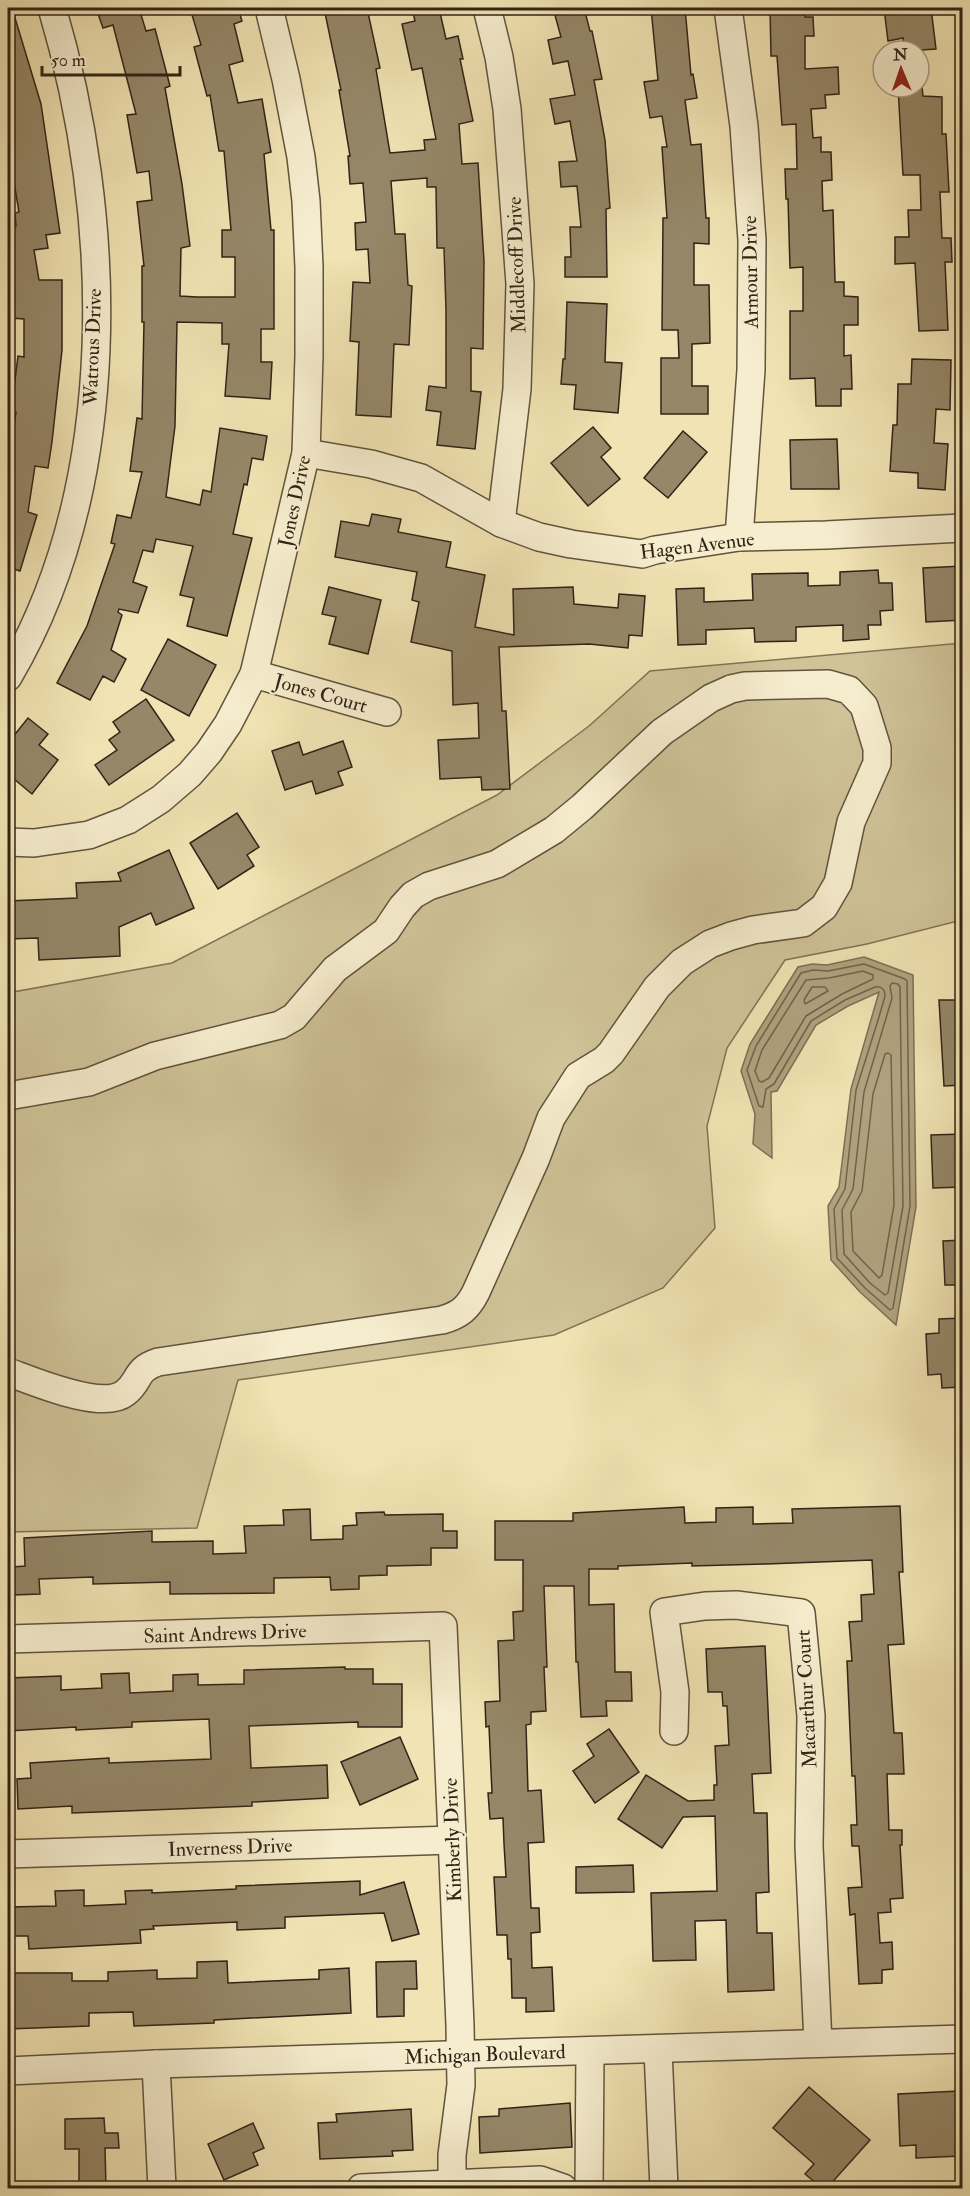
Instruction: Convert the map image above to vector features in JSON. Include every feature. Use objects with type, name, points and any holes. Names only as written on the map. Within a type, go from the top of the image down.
[{"type":"street","name":"Watrous Drive","points":[[8,677],[27,643],[67,541],[87,443],[95,375],[93,225],[86,154],[79,115],[52,8]]},
{"type":"street","name":"Jones Drive","points":[[8,842],[34,843],[89,835],[128,820],[161,799],[190,774],[209,752],[228,724],[254,674],[306,453],[309,356],[309,267],[301,157],[269,8]]},
{"type":"street","name":"Middlecoff Drive","points":[[487,8],[499,57],[507,109],[520,284],[517,389],[501,523]]},
{"type":"street","name":"Armour Drive","points":[[728,8],[744,126],[752,240],[751,370],[739,537]]},
{"type":"street","name":"Hagen Avenue","points":[[306,453],[371,464],[421,478],[501,523],[539,537],[642,554],[739,537],[963,528]]},
{"type":"street","name":"Jones Court","points":[[254,674],[387,712]]},
{"type":"street","points":[[8,1096],[89,1082],[155,1056],[262,1031],[288,1022],[335,969],[386,931],[413,895],[429,886],[497,864],[554,830],[680,717],[720,693],[745,686],[828,684],[849,690],[864,706],[877,748],[877,763],[851,822],[838,883],[824,908],[803,923],[753,930],[720,940],[694,953],[673,968],[611,1053],[578,1076],[556,1110],[476,1292],[460,1313],[442,1320],[158,1362],[142,1370],[125,1393],[110,1399],[51,1388],[8,1372]]},
{"type":"street","name":"Macarthur Court","points":[[674,1731],[675,1692],[664,1612],[736,1605],[801,1613],[811,1716],[809,1846],[818,2043]]},
{"type":"street","name":"Saint Andrews Drive","points":[[8,1639],[443,1626]]},
{"type":"street","name":"Kimberly Drive","points":[[443,1626],[460,2055],[459,2110],[452,2155],[452,2184]]},
{"type":"street","name":"Inverness Drive","points":[[8,1854],[452,1840]]},
{"type":"street","name":"Michigan Boulevard","points":[[8,2071],[156,2064],[658,2050],[963,2038]]},
{"type":"street","points":[[658,2050],[664,2188]]},
{"type":"street","points":[[589,2188],[590,2051]]},
{"type":"street","points":[[156,2064],[162,2188]]},
{"type":"street","points":[[361,2188],[540,2180],[563,2188]]},
{"type":"shaded area","points":[[962,643],[962,920],[867,944],[785,960],[727,1048],[707,1126],[715,1228],[663,1288],[554,1335],[238,1380],[197,1528],[8,1532],[8,993],[172,963],[497,795],[589,726],[650,671]]},
{"type":"water","points":[[864,957],[913,975],[916,1207],[896,1325],[860,1292],[831,1260],[828,1206],[839,1187],[851,1089],[879,992],[848,1006],[816,1025],[777,1091],[771,1092],[772,1158],[753,1144],[755,1114],[741,1071],[750,1044],[798,967],[812,964],[827,965]]},
{"type":"building","points":[[8,8],[12,8],[41,104],[60,233],[46,235],[48,248],[34,250],[39,280],[62,280],[62,350],[52,442],[48,468],[35,466],[28,512],[37,515],[20,571],[8,567],[8,467],[16,412],[11,411],[18,356],[24,357],[24,319],[11,318],[11,267],[8,267],[8,227],[16,226],[15,213],[19,212],[8,147]]},
{"type":"building","points":[[96,8],[139,8],[146,31],[155,29],[170,86],[165,88],[190,246],[181,248],[180,296],[235,297],[235,257],[222,257],[222,230],[231,230],[224,151],[219,151],[210,95],[207,96],[194,47],[201,45],[190,8],[238,8],[242,21],[234,24],[243,61],[229,65],[238,103],[262,99],[271,152],[264,154],[271,230],[274,230],[274,329],[261,329],[261,362],[272,362],[270,399],[225,396],[229,344],[222,344],[222,323],[177,322],[175,426],[166,497],[200,505],[203,490],[211,492],[220,428],[267,436],[263,460],[252,458],[233,534],[252,538],[227,636],[187,626],[194,598],[180,595],[193,546],[156,539],[153,552],[143,550],[133,582],[147,587],[138,613],[119,609],[118,612],[122,615],[111,650],[126,659],[114,682],[103,676],[90,700],[57,683],[87,626],[115,544],[111,543],[117,515],[131,518],[142,472],[130,471],[137,418],[142,419],[144,322],[142,322],[142,266],[144,266],[137,202],[152,200],[149,171],[137,173],[127,115],[136,114],[113,25],[103,28]]},
{"type":"building","points":[[324,8],[367,8],[380,68],[376,69],[390,153],[425,150],[424,140],[436,139],[422,68],[412,70],[402,24],[415,21],[412,8],[439,8],[446,39],[458,36],[463,59],[460,59],[473,121],[459,124],[462,164],[478,163],[484,261],[483,349],[471,348],[471,391],[481,392],[475,449],[437,445],[441,412],[426,410],[429,386],[446,388],[444,248],[437,248],[436,187],[427,187],[427,178],[391,181],[395,234],[405,234],[408,285],[412,286],[409,345],[394,344],[391,417],[356,415],[359,342],[350,341],[353,282],[370,283],[368,249],[356,250],[355,223],[366,222],[363,183],[350,184],[348,156],[350,156],[339,90],[341,90]]},
{"type":"building","points":[[553,8],[584,8],[590,31],[592,31],[602,79],[594,80],[605,140],[610,208],[606,209],[607,277],[565,277],[565,257],[571,257],[570,227],[581,227],[577,186],[561,187],[559,162],[577,161],[570,121],[555,124],[550,99],[575,95],[568,61],[553,64],[548,40],[561,37]]},
{"type":"building","points":[[651,8],[685,8],[691,75],[693,74],[697,98],[685,100],[691,145],[701,144],[706,218],[709,218],[709,244],[694,243],[694,285],[709,285],[710,343],[692,344],[692,386],[708,386],[708,414],[661,414],[661,358],[679,358],[678,330],[662,330],[663,218],[667,218],[662,147],[667,147],[662,116],[650,118],[644,82],[658,80]]},
{"type":"building","points":[[770,8],[805,8],[805,17],[813,17],[814,36],[805,36],[805,69],[838,67],[839,94],[825,95],[826,108],[811,109],[813,138],[821,137],[821,152],[831,152],[832,180],[822,181],[823,211],[833,210],[835,282],[844,282],[844,296],[858,297],[858,325],[844,325],[844,356],[851,355],[852,389],[841,389],[841,406],[816,406],[815,378],[790,379],[790,311],[803,311],[803,267],[790,268],[788,199],[786,199],[785,169],[797,169],[796,124],[782,125],[777,56],[771,56]]},
{"type":"building","points":[[884,8],[931,8],[936,49],[931,49],[931,39],[888,39]]},
{"type":"building","points":[[942,97],[942,134],[946,134],[949,192],[940,192],[942,238],[951,238],[952,262],[945,262],[948,330],[919,331],[915,263],[895,264],[895,237],[909,237],[908,210],[921,210],[920,175],[903,175],[899,99]]},
{"type":"building","points":[[567,302],[607,304],[605,362],[622,363],[618,413],[574,409],[576,385],[561,384],[563,359],[565,359]]},
{"type":"building","points":[[912,359],[951,360],[950,410],[936,409],[934,443],[948,444],[945,490],[918,488],[918,473],[890,471],[893,425],[897,425],[898,384],[911,384]]},
{"type":"building","points":[[593,427],[611,448],[601,457],[620,479],[588,506],[551,463]]},
{"type":"building","points":[[683,431],[707,452],[668,498],[644,478]]},
{"type":"building","points":[[837,439],[839,489],[791,489],[790,440]]},
{"type":"building","points":[[372,514],[401,519],[398,532],[451,542],[446,567],[485,575],[475,627],[514,635],[513,589],[573,587],[574,604],[618,608],[619,594],[645,596],[642,636],[629,635],[628,648],[589,644],[499,647],[502,711],[506,711],[510,789],[482,790],[481,777],[440,779],[438,740],[479,738],[478,703],[453,705],[452,651],[411,642],[419,602],[412,600],[417,572],[335,557],[341,521],[369,526]]},
{"type":"building","points":[[963,566],[963,620],[926,622],[923,568]]},
{"type":"building","points":[[878,570],[879,583],[892,583],[893,610],[880,611],[881,625],[868,625],[869,639],[843,641],[843,625],[796,627],[796,641],[755,642],[754,628],[706,630],[706,644],[678,645],[676,589],[704,588],[704,602],[753,600],[752,574],[808,573],[808,586],[840,585],[840,572]]},
{"type":"building","points":[[329,587],[381,600],[368,654],[329,644],[336,617],[322,614]]},
{"type":"building","points":[[168,639],[216,665],[189,716],[141,690]]},
{"type":"building","points":[[146,699],[174,740],[109,785],[95,765],[117,750],[109,740],[120,732],[113,722]]},
{"type":"building","points":[[28,718],[48,734],[39,745],[58,760],[32,794],[8,774],[8,743]]},
{"type":"building","points":[[343,741],[352,767],[338,772],[343,785],[316,794],[312,781],[285,790],[272,751],[299,742],[303,755]]},
{"type":"building","points":[[237,813],[259,847],[247,855],[254,866],[218,889],[190,843]]},
{"type":"building","points":[[169,850],[194,908],[156,925],[151,913],[119,927],[120,956],[39,960],[38,938],[8,939],[8,901],[77,898],[76,883],[121,881],[118,873]]},
{"type":"building","points":[[939,1000],[963,1000],[963,1085],[944,1086]]},
{"type":"building","points":[[963,1134],[963,1187],[933,1188],[931,1135]]},
{"type":"building","points":[[963,1240],[963,1285],[945,1285],[943,1241]]},
{"type":"building","points":[[963,1318],[963,1387],[942,1388],[941,1374],[928,1375],[926,1334],[939,1333],[939,1319]]},
{"type":"building","points":[[900,1506],[903,1572],[899,1572],[904,1644],[888,1645],[894,1733],[902,1733],[904,1774],[887,1774],[889,1830],[902,1830],[902,1845],[900,1845],[903,1898],[890,1899],[891,1912],[878,1913],[880,1943],[892,1942],[893,1969],[882,1970],[882,1983],[859,1984],[855,1914],[850,1915],[848,1888],[862,1887],[859,1846],[852,1846],[851,1825],[857,1825],[855,1776],[852,1776],[847,1661],[852,1661],[849,1622],[862,1621],[861,1595],[874,1594],[872,1560],[692,1566],[692,1563],[589,1569],[589,1605],[614,1604],[615,1672],[631,1672],[632,1701],[606,1701],[607,1716],[581,1717],[578,1662],[576,1662],[574,1586],[544,1586],[546,1711],[531,1712],[531,1724],[526,1725],[528,1791],[541,1790],[544,1842],[528,1843],[531,1908],[539,1908],[540,1932],[531,1933],[532,1968],[552,1967],[554,2011],[526,2012],[526,1998],[512,1998],[511,1959],[508,1959],[507,1935],[497,1935],[494,1877],[506,1877],[503,1818],[490,1819],[488,1793],[492,1793],[489,1726],[486,1727],[485,1702],[500,1701],[498,1641],[514,1640],[513,1612],[523,1611],[523,1560],[495,1560],[495,1521],[573,1521],[573,1513],[684,1507],[685,1523],[716,1522],[716,1508],[753,1507],[753,1524],[793,1523],[792,1509]]},
{"type":"building","points":[[310,1509],[311,1540],[343,1539],[343,1526],[357,1525],[356,1513],[443,1514],[443,1531],[457,1531],[457,1548],[431,1548],[431,1565],[387,1566],[387,1575],[359,1576],[359,1589],[331,1590],[330,1577],[274,1578],[274,1593],[170,1594],[170,1582],[93,1584],[93,1577],[39,1579],[40,1594],[13,1595],[12,1567],[25,1566],[24,1538],[152,1531],[152,1542],[213,1541],[213,1554],[246,1553],[244,1526],[284,1525],[283,1510]]},
{"type":"building","points":[[765,1646],[771,1773],[752,1774],[754,1813],[767,1813],[769,1892],[756,1893],[757,1933],[772,1933],[774,1990],[728,1992],[726,1920],[695,1921],[696,1960],[653,1961],[651,1893],[717,1891],[715,1816],[683,1817],[662,1848],[618,1819],[646,1775],[688,1801],[714,1800],[714,1785],[717,1785],[715,1746],[729,1745],[727,1706],[723,1706],[722,1692],[708,1692],[706,1649]]},
{"type":"building","points":[[345,1667],[345,1669],[373,1669],[373,1684],[402,1684],[402,1727],[358,1727],[358,1722],[249,1726],[251,1768],[327,1765],[328,1798],[252,1802],[252,1806],[72,1813],[72,1806],[18,1809],[17,1779],[31,1778],[30,1763],[109,1758],[109,1763],[211,1759],[209,1719],[132,1722],[132,1727],[76,1730],[76,1727],[8,1731],[8,1678],[61,1676],[61,1690],[102,1688],[101,1674],[129,1673],[130,1693],[173,1691],[173,1675],[198,1674],[198,1685],[244,1684],[244,1670]]},
{"type":"building","points":[[609,1729],[639,1772],[595,1803],[573,1771],[594,1756],[587,1744]]},
{"type":"building","points":[[400,1737],[418,1779],[360,1805],[341,1762]]},
{"type":"building","points":[[633,1865],[634,1892],[576,1893],[576,1867]]},
{"type":"building","points":[[360,1881],[360,1895],[404,1882],[419,1934],[392,1941],[384,1913],[285,1917],[285,1928],[237,1930],[237,1922],[153,1926],[154,1929],[140,1930],[141,1943],[29,1949],[28,1936],[8,1936],[8,1907],[56,1906],[55,1891],[84,1890],[84,1906],[126,1904],[125,1891],[152,1890],[152,1893],[236,1889],[236,1886]]},
{"type":"building","points":[[227,1961],[228,1983],[319,1979],[319,1970],[349,1968],[351,2013],[134,2026],[133,2012],[89,2013],[89,2026],[8,2029],[8,1973],[72,1973],[72,1981],[108,1981],[108,1972],[157,1970],[157,1979],[197,1978],[197,1962]]},
{"type":"building","points":[[416,1961],[417,1989],[404,1989],[404,2016],[377,2017],[376,1962]]},
{"type":"building","points":[[809,2087],[870,2140],[827,2188],[822,2188],[805,2174],[814,2164],[773,2128]]},
{"type":"building","points":[[959,2091],[961,2156],[916,2158],[916,2145],[900,2146],[898,2094]]},
{"type":"building","points":[[570,2103],[572,2147],[480,2153],[479,2117],[499,2116],[499,2109]]},
{"type":"building","points":[[411,2109],[413,2150],[392,2151],[393,2156],[320,2159],[318,2123],[337,2122],[336,2114]]},
{"type":"building","points":[[104,2118],[105,2133],[118,2133],[119,2148],[105,2148],[106,2188],[79,2188],[79,2149],[65,2149],[65,2119]]},
{"type":"building","points":[[253,2123],[264,2148],[253,2153],[258,2165],[224,2180],[208,2144]]}]
